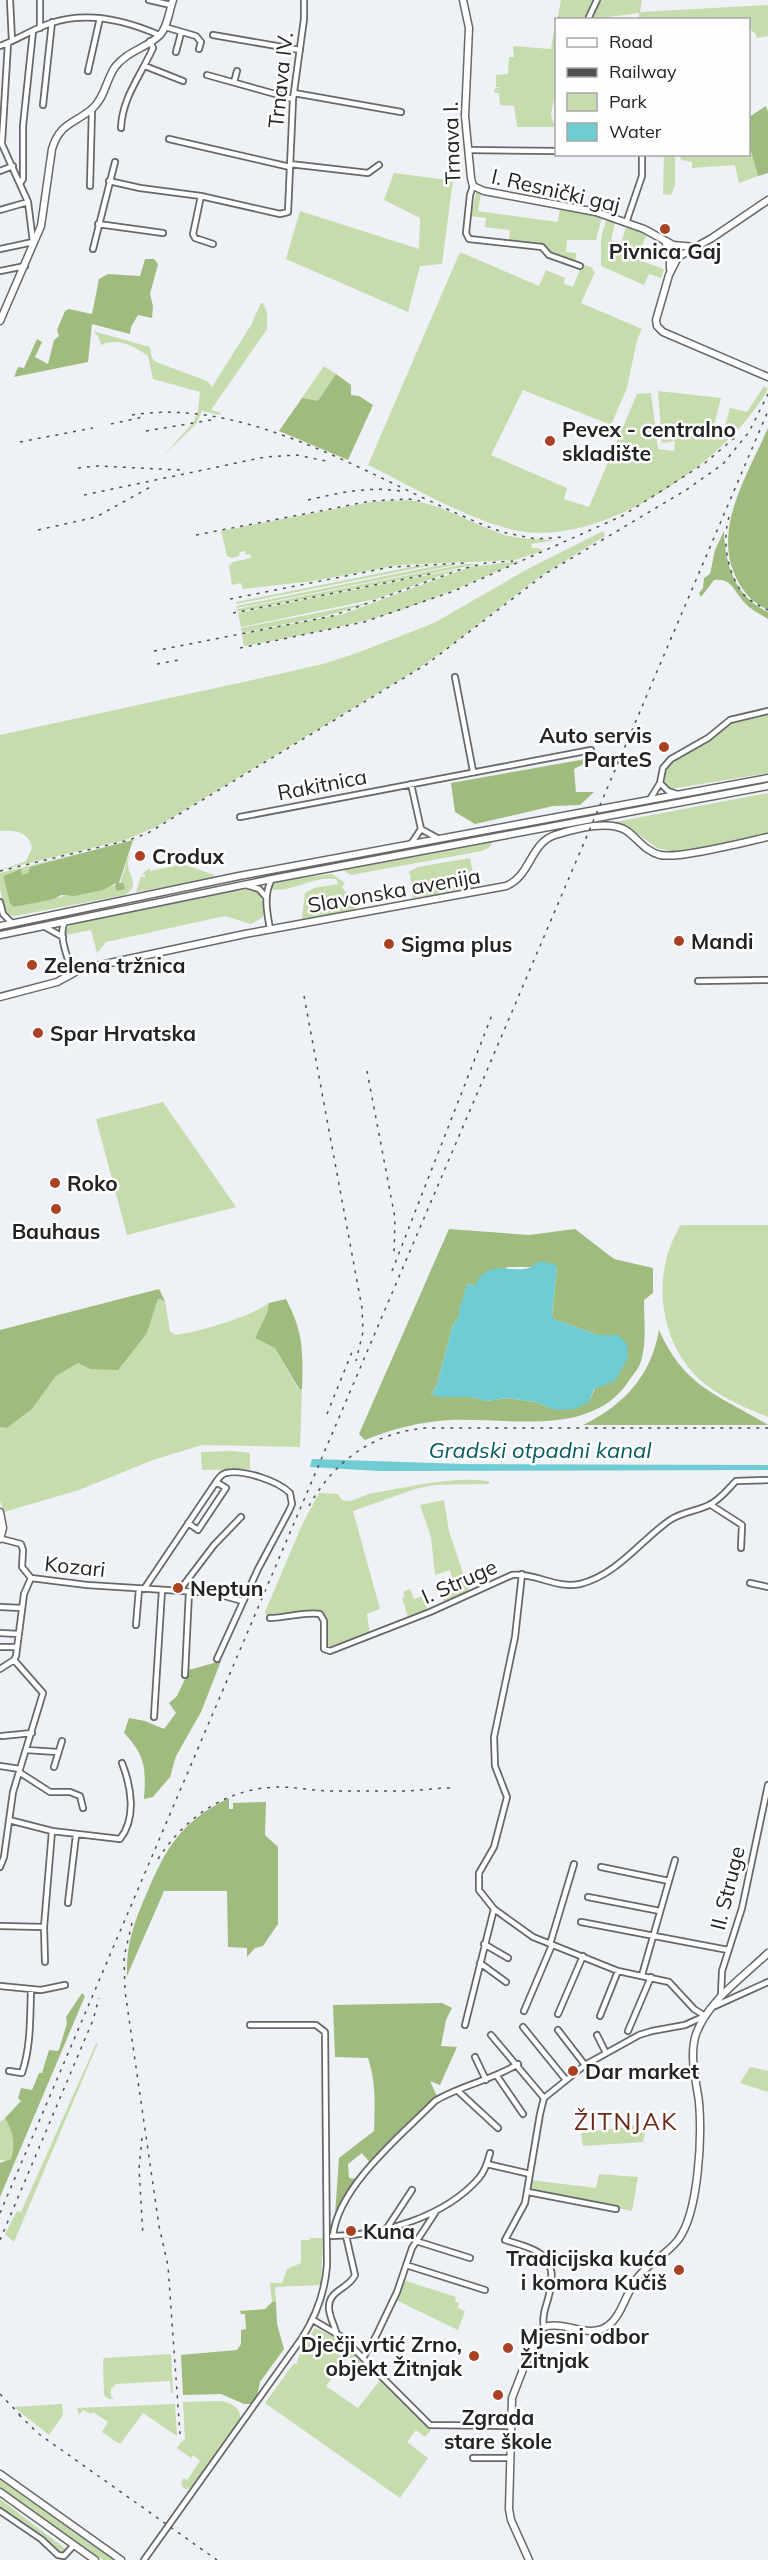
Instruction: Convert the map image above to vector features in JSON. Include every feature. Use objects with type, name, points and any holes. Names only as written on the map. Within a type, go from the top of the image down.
[{"type":"street","points":[[10,0],[10,42],[1,141],[28,202],[34,242]]},
{"type":"street","points":[[40,0],[40,28]]},
{"type":"street","points":[[0,321],[2,309],[25,266],[42,226],[51,149],[55,137],[62,128],[92,109],[102,97],[115,67],[125,57],[159,35],[165,27],[172,3],[149,0]]},
{"type":"street","name":"Trnava IV.","points":[[201,196],[280,214],[288,212],[293,96],[304,0]]},
{"type":"street","name":"Trnava I.","points":[[463,0],[469,28],[465,102],[473,186],[466,233],[469,238],[542,247],[549,255],[580,266]]},
{"type":"street","points":[[590,17],[597,0]]},
{"type":"street","points":[[0,46],[52,22],[76,18],[100,18],[130,24],[159,35]]},
{"type":"street","points":[[88,71],[100,18]]},
{"type":"street","points":[[43,105],[52,22]]},
{"type":"street","points":[[165,27],[196,36],[201,42],[199,49]]},
{"type":"street","points":[[21,182],[23,179],[23,126],[33,31]]},
{"type":"street","points":[[176,52],[182,33]]},
{"type":"street","points":[[213,35],[300,50]]},
{"type":"street","points":[[121,128],[123,110],[130,92],[146,66],[153,48],[150,41]]},
{"type":"street","points":[[146,66],[183,81]]},
{"type":"street","points":[[234,82],[237,71]]},
{"type":"street","points":[[207,75],[293,96],[401,112]]},
{"type":"street","points":[[90,186],[92,109]]},
{"type":"street","points":[[169,139],[290,166],[368,173],[380,165]]},
{"type":"street","points":[[468,150],[555,151]]},
{"type":"street","points":[[626,223],[642,176],[642,156]]},
{"type":"street","points":[[93,249],[115,162]]},
{"type":"street","points":[[0,171],[14,166]]},
{"type":"street","points":[[109,181],[140,188],[201,196],[193,234],[195,238],[213,244]]},
{"type":"street","name":"I. Resnički gaj","points":[[473,186],[484,191],[586,210],[644,229],[677,246],[695,247]]},
{"type":"street","points":[[768,200],[712,238],[680,255],[669,275],[656,315],[656,324],[659,329],[768,377]]},
{"type":"street","points":[[0,210],[28,202]]},
{"type":"street","points":[[98,224],[163,233]]},
{"type":"street","points":[[665,241],[670,253],[669,275]]},
{"type":"street","points":[[0,249],[34,242]]},
{"type":"street","points":[[670,253],[677,246],[680,255]]},
{"type":"street","points":[[670,253],[680,255]]},
{"type":"street","points":[[0,271],[25,266]]},
{"type":"street","points":[[455,677],[473,771]]},
{"type":"street","points":[[650,799],[660,783],[663,768],[671,759],[708,738],[726,722],[768,711]]},
{"type":"street","name":"Rakitnica","points":[[240,817],[591,750]]},
{"type":"street","name":"Slavonska avenija","points":[[0,926],[240,876],[768,778]]},
{"type":"street","points":[[660,783],[668,791],[678,794]]},
{"type":"street","points":[[411,784],[421,829],[411,844]]},
{"type":"street","name":"Slavonska avenija","points":[[0,934],[272,879],[768,786]]},
{"type":"street","name":"Slavonska avenija","points":[[0,997],[57,982],[91,967],[270,929],[506,886],[519,878],[543,841],[554,835],[606,826],[619,827],[647,849],[668,856],[768,837]]},
{"type":"street","points":[[421,829],[439,839]]},
{"type":"street","points":[[270,929],[266,897],[267,887],[272,879]]},
{"type":"street","points":[[243,885],[259,889],[266,897]]},
{"type":"street","points":[[0,902],[3,914],[12,923]]},
{"type":"street","points":[[66,919],[63,925],[63,937],[72,974]]},
{"type":"street","points":[[41,925],[63,937]]},
{"type":"street","points":[[698,981],[768,980]]},
{"type":"street","points":[[136,1625],[142,1589],[222,1474],[272,1479],[290,1493],[292,1504],[242,1601],[217,1659]]},
{"type":"street","name":"I. Struge","points":[[270,1618],[320,1614],[324,1621],[324,1649],[330,1651],[430,1612],[504,1578],[522,1574],[565,1586],[591,1580],[636,1551],[670,1520],[711,1504],[732,1487],[733,1482],[745,1479],[768,1480]]},
{"type":"street","points":[[188,1523],[198,1530],[226,1488],[216,1482]]},
{"type":"street","points":[[711,1504],[742,1525],[741,1548]]},
{"type":"street","points":[[0,1512],[3,1524],[1,1539]]},
{"type":"street","points":[[179,1591],[214,1545],[241,1517]]},
{"type":"street","name":"Kozari","points":[[1,1539],[21,1544],[22,1567],[31,1578],[142,1589],[214,1593],[242,1601]]},
{"type":"street","points":[[522,1574],[515,1637],[494,1737],[495,1766],[506,1792],[507,1801],[494,1847],[478,1877],[479,1890],[494,1908],[533,1937],[618,1971],[651,1977],[672,1984],[694,2009],[705,2016]]},
{"type":"street","points":[[0,1669],[14,1660],[24,1594],[31,1578]]},
{"type":"street","points":[[750,1583],[768,1587]]},
{"type":"street","points":[[154,1717],[162,1590]]},
{"type":"street","points":[[185,1675],[189,1592]]},
{"type":"street","points":[[0,1607],[22,1608]]},
{"type":"street","points":[[0,1633],[19,1634]]},
{"type":"street","points":[[0,1647],[17,1647]]},
{"type":"street","points":[[0,1867],[19,1771],[44,1693],[14,1660]]},
{"type":"street","points":[[2,1736],[32,1733]]},
{"type":"street","points":[[54,1767],[62,1741]]},
{"type":"street","points":[[27,1750],[57,1752]]},
{"type":"street","points":[[9,1820],[52,1832],[116,1840],[122,1837],[130,1821],[131,1808],[127,1774],[122,1763]]},
{"type":"street","points":[[0,1766],[19,1771],[50,1792],[75,1793],[80,1796],[83,1808]]},
{"type":"street","name":"II. Struge","points":[[721,1999],[722,1971],[742,1908],[768,1785]]},
{"type":"street","points":[[45,1962],[44,1927],[52,1832]]},
{"type":"street","points":[[68,1903],[76,1835]]},
{"type":"street","points":[[642,1975],[675,1860]]},
{"type":"street","points":[[524,2011],[551,1944],[574,1864]]},
{"type":"street","points":[[601,1867],[669,1881]]},
{"type":"street","points":[[588,1897],[660,1911]]},
{"type":"street","points":[[465,2025],[494,1908]]},
{"type":"street","points":[[580,1922],[728,1950]]},
{"type":"street","points":[[0,1926],[44,1927]]},
{"type":"street","points":[[484,1944],[508,1958]]},
{"type":"street","points":[[530,2560],[511,2520],[509,2509],[510,2426],[512,2398],[536,2336],[544,2327],[554,2325],[593,2331],[609,2325],[638,2277],[677,2241],[686,2226],[695,2195],[700,2113],[694,2043],[705,2016],[712,2007],[768,1953]]},
{"type":"street","points":[[558,2014],[583,1956]]},
{"type":"street","points":[[480,1963],[506,1982]]},
{"type":"street","points":[[600,2016],[618,1971]]},
{"type":"street","points":[[628,2031],[651,1977]]},
{"type":"street","points":[[712,2007],[768,1983]]},
{"type":"street","points":[[0,1986],[46,1990],[64,1985]]},
{"type":"street","points":[[9,2071],[22,2073],[24,2068],[29,2049],[31,1990]]},
{"type":"street","points":[[544,2327],[543,2317],[552,2284],[550,2265],[540,2252],[506,2240],[525,2203],[528,2192],[544,2098],[585,2065],[645,2032],[679,2026],[705,2016]]},
{"type":"street","points":[[144,2560],[313,2320],[326,2275],[325,2032],[316,2025],[249,2025]]},
{"type":"street","points":[[523,2027],[566,2080]]},
{"type":"street","points":[[558,2030],[585,2065]]},
{"type":"street","points":[[491,2035],[518,2064],[544,2098]]},
{"type":"street","points":[[597,2036],[606,2053]]},
{"type":"street","points":[[475,2057],[486,2080]]},
{"type":"street","points":[[333,2236],[340,2211],[356,2184],[435,2101],[446,2094],[497,2076],[518,2064]]},
{"type":"street","points":[[497,2076],[523,2114]]},
{"type":"street","points":[[458,2091],[498,2128]]},
{"type":"street","points":[[363,2358],[395,2298],[416,2241],[435,2212],[480,2177],[490,2153]]},
{"type":"street","points":[[487,2164],[530,2174]]},
{"type":"street","points":[[387,2228],[412,2190]]},
{"type":"street","points":[[528,2192],[616,2209]]},
{"type":"street","points":[[326,2235],[346,2236],[387,2228],[435,2212]]},
{"type":"street","points":[[336,2332],[329,2303],[334,2294],[350,2284],[355,2275],[346,2236]]},
{"type":"street","points":[[416,2241],[470,2258]]},
{"type":"street","points":[[406,2265],[485,2290]]},
{"type":"street","points":[[313,2320],[336,2332],[430,2426],[510,2426]]},
{"type":"street","points":[[472,2458],[510,2458]]},
{"type":"street","points":[[0,2474],[121,2560]]},
{"type":"street","points":[[0,2492],[94,2560]]},
{"type":"street","points":[[0,2511],[41,2539],[58,2555],[64,2556],[74,2545]]},
{"type":"green space","points":[[561,0],[595,0],[587,18],[557,18]]},
{"type":"green space","points":[[599,0],[642,0],[640,12],[768,5],[768,36],[757,38],[750,30],[750,18],[639,18],[639,13],[591,18]]},
{"type":"green space","points":[[555,26],[555,97],[551,115],[555,127],[517,127],[514,106],[500,105],[499,93],[495,93],[494,89],[502,87],[496,87],[496,75],[508,74],[509,57],[514,57],[513,46],[551,49]]},
{"type":"green space","points":[[766,106],[768,112],[768,173],[758,176],[750,148],[750,116]]},
{"type":"green space","points":[[750,148],[758,176],[739,183],[735,165],[692,168],[692,162],[681,160],[680,156],[750,156]]},
{"type":"green space","points":[[664,156],[675,156],[675,185],[671,195],[663,194]]},
{"type":"green space","points":[[455,164],[442,264],[420,266],[408,312],[286,259],[300,211],[419,249],[420,218],[384,200],[394,173],[447,180]]},
{"type":"green space","points":[[476,193],[481,193],[478,211],[558,222],[560,208],[602,217],[596,240],[567,240],[566,252],[576,253],[576,262],[551,253],[547,246],[509,241],[510,230],[485,227],[486,218],[471,216]]},
{"type":"green space","points":[[606,220],[615,223],[611,240],[621,243],[626,227],[647,234],[636,259],[664,269],[661,278],[649,274],[644,285],[601,266],[601,238]]},
{"type":"green space","points":[[460,252],[539,286],[546,270],[565,278],[564,284],[573,287],[582,264],[593,268],[595,272],[581,303],[642,329],[637,340],[627,388],[611,425],[523,390],[491,455],[567,488],[564,499],[589,507],[637,394],[651,393],[658,449],[674,451],[675,441],[662,443],[658,391],[721,398],[712,433],[723,433],[730,408],[747,412],[764,386],[768,389],[749,417],[724,444],[693,471],[658,494],[622,513],[584,527],[548,533],[514,530],[459,510],[368,465]]},
{"type":"green space","points":[[145,259],[154,259],[158,264],[150,294],[153,306],[152,318],[138,315],[130,334],[92,324],[88,362],[14,377],[18,367],[24,368],[37,339],[42,342],[35,357],[48,364],[54,340],[59,336],[57,330],[65,311],[69,309],[92,314],[99,279],[108,274],[140,276]]},
{"type":"green space","points":[[261,303],[267,313],[267,329],[211,410],[221,413],[220,415],[202,411],[196,424],[162,457],[193,423],[198,411],[200,392],[153,379],[148,356],[120,342],[101,345],[98,336],[93,331],[150,347],[152,358],[156,362],[207,381],[212,387],[251,325]]},
{"type":"green space","points":[[324,366],[336,374],[318,402],[302,398]]},
{"type":"green space","points":[[336,374],[351,385],[351,395],[359,396],[373,405],[348,460],[279,431],[302,398],[318,401]]},
{"type":"green space","points":[[768,428],[768,610],[751,599],[737,579],[729,555],[728,536],[736,499]]},
{"type":"green space","points":[[405,500],[443,509],[505,535],[524,539],[556,540],[531,544],[532,548],[539,548],[543,551],[515,560],[399,565],[313,581],[243,589],[241,583],[232,585],[229,566],[233,562],[251,558],[250,554],[246,555],[245,551],[232,558],[227,556],[221,531],[371,502]]},
{"type":"green space","points":[[603,531],[605,536],[539,577],[416,670],[158,826],[125,840],[0,870],[26,861],[32,848],[28,838],[24,835],[15,831],[0,831],[0,735],[323,664],[357,653],[434,623],[526,570]]},
{"type":"green space","points":[[724,531],[727,556],[734,579],[747,598],[768,612],[768,619],[746,605],[732,586],[725,581],[714,580],[701,597],[699,593],[703,588],[704,578],[710,574],[715,550]]},
{"type":"green space","points":[[520,561],[438,596],[388,614],[299,636],[244,646],[242,634],[343,614],[470,567]]},
{"type":"green space","points":[[455,564],[237,608],[236,606],[435,566]]},
{"type":"green space","points":[[465,564],[479,564],[237,612],[237,609]]},
{"type":"green space","points":[[432,565],[236,604],[236,602],[416,566]]},
{"type":"green space","points":[[459,569],[376,599],[241,627],[238,613]]},
{"type":"green space","points":[[372,602],[326,616],[242,633],[241,628]]},
{"type":"green space","points":[[768,714],[768,773],[671,789],[663,784],[666,771],[673,761],[709,741],[729,723]]},
{"type":"green space","points":[[597,757],[574,769],[576,792],[594,792],[580,805],[553,806],[475,824],[455,812],[451,783]]},
{"type":"green space","points":[[768,793],[768,835],[681,853],[657,848],[630,828],[610,823]]},
{"type":"green space","points":[[157,830],[133,841],[30,867],[28,873],[6,886],[14,907],[120,884],[130,851],[128,865],[133,884],[125,895],[15,916],[6,914],[0,889],[0,873],[134,840]]},
{"type":"green space","points":[[133,840],[119,883],[123,883],[125,889],[118,891],[115,888],[116,883],[103,890],[74,896],[61,895],[54,899],[14,907],[10,903],[4,876],[21,869],[22,875],[28,873],[30,867]]},
{"type":"green space","points":[[493,841],[490,847],[482,851],[351,875],[343,870]]},
{"type":"green space","points":[[470,858],[476,889],[413,898],[408,872],[418,867]]},
{"type":"green space","points":[[178,862],[214,875],[215,878],[136,892],[141,876],[145,878],[142,874],[150,868],[150,871],[175,866]]},
{"type":"green space","points":[[332,874],[345,883],[342,887],[351,899],[359,905],[363,900],[363,903],[350,912],[302,919],[305,893],[314,888],[338,884],[336,879],[328,878],[286,889],[270,889],[271,885],[278,881]]},
{"type":"green space","points":[[249,889],[259,893],[265,908],[263,917],[251,924],[225,916],[106,942],[97,953],[91,930],[66,935],[67,928],[73,923]]},
{"type":"green space","points":[[163,1102],[236,1207],[127,1235],[96,1119]]},
{"type":"green space","points":[[681,1225],[768,1225],[768,1417],[732,1401],[706,1385],[685,1363],[675,1345],[667,1326],[663,1305],[663,1284],[665,1263],[671,1244]]},
{"type":"green space","points":[[449,1229],[529,1235],[575,1229],[614,1259],[653,1268],[653,1293],[644,1300],[644,1341],[640,1364],[614,1398],[594,1410],[572,1418],[548,1421],[449,1420],[427,1422],[365,1440],[359,1434]],"holes":[[[508,1267],[557,1267],[552,1317],[598,1335],[618,1335],[589,1402],[555,1410],[536,1402],[507,1398],[486,1401],[472,1397],[438,1397],[431,1393],[436,1388],[453,1325],[459,1317],[468,1284],[475,1286]]]},
{"type":"green space","points":[[159,1289],[165,1301],[158,1299],[147,1333],[118,1370],[90,1369],[78,1363],[56,1376],[32,1409],[7,1428],[0,1427],[0,1330]]},
{"type":"green space","points":[[158,1299],[165,1301],[170,1331],[175,1335],[224,1323],[269,1303],[267,1313],[255,1338],[275,1348],[298,1389],[302,1389],[300,1447],[202,1445],[153,1460],[79,1490],[4,1512],[0,1501],[0,1427],[7,1428],[32,1409],[56,1376],[78,1363],[90,1369],[147,1333]]},
{"type":"green space","points":[[286,1299],[296,1322],[301,1343],[302,1389],[299,1389],[275,1348],[255,1338],[267,1313],[269,1303]]},
{"type":"green space","points":[[659,1330],[680,1366],[692,1378],[719,1397],[768,1425],[583,1425],[611,1408],[633,1387],[650,1361]]},
{"type":"green space","points":[[201,1452],[250,1453],[250,1469],[202,1470]]},
{"type":"green space","points":[[460,1480],[489,1481],[489,1484],[434,1485],[415,1489],[353,1511],[380,1609],[367,1614],[370,1635],[334,1649],[326,1648],[325,1619],[320,1612],[266,1615],[265,1612],[302,1525],[319,1493],[338,1494],[342,1500],[350,1501],[373,1493],[431,1483]]},
{"type":"green space","points":[[444,1500],[449,1531],[469,1591],[444,1603],[439,1582],[452,1577],[450,1570],[435,1575],[431,1537],[420,1505]]},
{"type":"green space","points":[[410,1589],[414,1599],[423,1596],[428,1610],[408,1617],[402,1598],[405,1597],[403,1592]]},
{"type":"green space","points":[[221,1661],[201,1712],[176,1756],[170,1777],[153,1797],[144,1799],[145,1779],[141,1756],[124,1733],[129,1718],[145,1721],[164,1729],[176,1713],[169,1703],[177,1696],[189,1670]]},
{"type":"green space","points":[[229,1798],[229,1809],[233,1809],[233,1803],[266,1802],[265,1835],[278,1847],[278,1924],[263,1946],[255,1948],[247,1957],[247,1948],[228,1947],[227,1891],[164,1891],[127,1976],[129,1944],[134,1924],[153,1878],[168,1850],[186,1827],[212,1807]]},
{"type":"green space","points":[[82,1993],[85,1996],[0,2197],[0,2163],[11,2159],[13,2147],[12,2134],[5,2118],[21,2101],[18,2098],[21,2088],[32,2090],[39,2073],[42,2073],[49,2050],[59,2050],[67,2023],[66,2017]]},
{"type":"green space","points":[[442,2003],[452,2008],[446,2020],[441,2046],[457,2047],[440,2085],[430,2081],[437,2096],[371,2164],[362,2153],[348,2164],[349,2178],[357,2179],[335,2216],[339,2158],[374,2131],[375,2103],[368,2058],[335,2057],[333,2005]]},
{"type":"green space","points":[[98,2043],[14,2242],[5,2234],[17,2211],[21,2212]]},
{"type":"green space","points":[[750,2067],[768,2071],[768,2092],[740,2083]]},
{"type":"green space","points":[[5,2118],[14,2137],[11,2159],[8,2161],[0,2160],[0,2122]]},
{"type":"green space","points":[[647,2124],[643,2142],[583,2146],[581,2133]]},
{"type":"green space","points":[[599,2174],[638,2177],[632,2211],[532,2190],[530,2187],[531,2180],[596,2188]]},
{"type":"green space","points":[[310,2238],[323,2238],[321,2285],[275,2287],[276,2302],[272,2302],[270,2283],[282,2283],[287,2269],[301,2263],[301,2240],[310,2240]]},
{"type":"green space","points":[[403,2280],[456,2297],[455,2301],[459,2303],[458,2308],[465,2311],[458,2330],[396,2300]]},
{"type":"green space","points":[[272,2302],[276,2302],[277,2324],[284,2349],[260,2382],[257,2396],[251,2404],[244,2404],[221,2394],[183,2395],[181,2355],[237,2350],[241,2344],[241,2330],[246,2329],[245,2314],[241,2314],[240,2311],[265,2309]]},
{"type":"green space","points":[[315,2328],[339,2339],[368,2367],[365,2370],[348,2357],[326,2386],[358,2408],[381,2379],[431,2430],[425,2437],[416,2430],[407,2442],[428,2458],[400,2498],[265,2403],[294,2363],[296,2365],[301,2350]]},
{"type":"green space","points":[[171,2354],[173,2393],[171,2393],[170,2381],[115,2384],[111,2388],[111,2397],[115,2399],[109,2399],[104,2395],[104,2358]]},
{"type":"green space","points":[[221,2401],[235,2407],[240,2419],[194,2484],[189,2489],[185,2489],[181,2485],[183,2478],[187,2480],[200,2461],[193,2455],[191,2458],[177,2448],[185,2440],[183,2402]]},
{"type":"green space","points":[[62,2404],[63,2415],[49,2435],[14,2407]]},
{"type":"green space","points":[[175,2404],[177,2436],[143,2413],[121,2443],[102,2432],[108,2422],[93,2412],[92,2414],[83,2410],[79,2415],[77,2408]]},
{"type":"green space","points":[[0,2476],[117,2560],[103,2560],[0,2489]]},
{"type":"green space","points":[[0,2499],[67,2550],[61,2552],[0,2508]]},
{"type":"water","points":[[538,1261],[554,1264],[557,1267],[552,1316],[556,1320],[598,1335],[618,1335],[627,1344],[628,1358],[615,1381],[594,1389],[589,1402],[575,1409],[555,1410],[536,1402],[507,1398],[486,1401],[472,1397],[438,1397],[431,1393],[436,1388],[467,1284],[475,1286],[481,1276],[488,1271],[524,1269],[532,1267]]},
{"type":"water","points":[[312,1459],[464,1464],[768,1465],[768,1470],[380,1471],[310,1467]]},
{"type":"railway","points":[[0,871],[129,840],[148,833],[427,664],[545,574],[686,490],[723,464],[749,432],[768,394]]},
{"type":"railway","points":[[0,2213],[768,411]]},
{"type":"railway","points":[[132,415],[179,413],[227,419],[274,432],[321,450],[502,532],[536,539],[566,537]]},
{"type":"railway","points":[[111,424],[143,417]]},
{"type":"railway","points":[[146,431],[211,420]]},
{"type":"railway","points":[[20,442],[93,428]]},
{"type":"railway","points":[[240,648],[364,622],[454,591],[622,516],[705,463],[739,434]]},
{"type":"railway","points":[[84,495],[265,457],[296,455],[331,462]]},
{"type":"railway","points":[[78,468],[98,466],[180,470]]},
{"type":"railway","points":[[38,530],[96,517],[154,485]]},
{"type":"railway","points":[[308,500],[365,490],[400,491]]},
{"type":"railway","points":[[196,535],[371,501],[408,499],[420,501]]},
{"type":"railway","points":[[729,517],[726,545],[732,574],[743,594],[768,610]]},
{"type":"railway","points":[[154,651],[332,616],[462,569],[486,563],[513,561]]},
{"type":"railway","points":[[230,599],[391,567],[466,563]]},
{"type":"railway","points":[[233,613],[430,574]]},
{"type":"railway","points":[[157,664],[179,660]]},
{"type":"railway","points":[[304,996],[362,1308],[363,1332],[356,1361]]},
{"type":"railway","points":[[392,1271],[492,1015]]},
{"type":"railway","points":[[367,1071],[395,1218],[394,1254]]},
{"type":"railway","points":[[327,1414],[354,1347]]},
{"type":"railway","points":[[309,1506],[331,1475],[358,1451],[390,1435],[408,1431],[427,1428],[768,1428]]},
{"type":"railway","points":[[158,1859],[181,1830],[194,1818],[225,1799],[242,1793],[278,1787],[333,1791],[408,1791],[452,1788]]},
{"type":"railway","points":[[132,1923],[124,1957],[125,1991],[159,2226],[168,2266],[180,2434]]},
{"type":"railway","points":[[0,2240],[93,2020],[99,1998]]},
{"type":"railway","points":[[142,2138],[139,2169],[143,2236]]},
{"type":"railway","points":[[0,2394],[25,2420]]},
{"type":"railway","points":[[19,2415],[39,2434],[217,2560]]},
{"type":"place","name":"Pivnica Gaj","points":[[665,229]]},
{"type":"place","name":"Pevex - centralno skladište","points":[[550,441]]},
{"type":"place","name":"Auto servis ParteS","points":[[664,747]]},
{"type":"place","name":"Crodux","points":[[140,856]]},
{"type":"place","name":"Mandi","points":[[679,941]]},
{"type":"place","name":"Sigma plus","points":[[389,944]]},
{"type":"place","name":"Zelena tržnica","points":[[32,965]]},
{"type":"place","name":"Spar Hrvatska","points":[[38,1033]]},
{"type":"place","name":"Roko","points":[[55,1183]]},
{"type":"place","name":"Bauhaus","points":[[56,1209]]},
{"type":"place","name":"Neptun","points":[[178,1588]]},
{"type":"place","name":"Dar market","points":[[573,2071]]},
{"type":"place","name":"Kuna","points":[[351,2231]]},
{"type":"place","name":"Tradicijska kuća i komora Kučiš","points":[[679,2270]]},
{"type":"place","name":"Mjesni odbor Žitnjak","points":[[508,2348]]},
{"type":"place","name":"Dječji vrtić Zrno, objekt Žitnjak","points":[[474,2356]]},
{"type":"place","name":"Zgrada stare škole","points":[[498,2395]]},
{"type":"district","name":"ŽITNJAK","points":[[626,2121]]},
{"type":"water label","name":"Gradski otpadni kanal","points":[[540,1450]]}]
